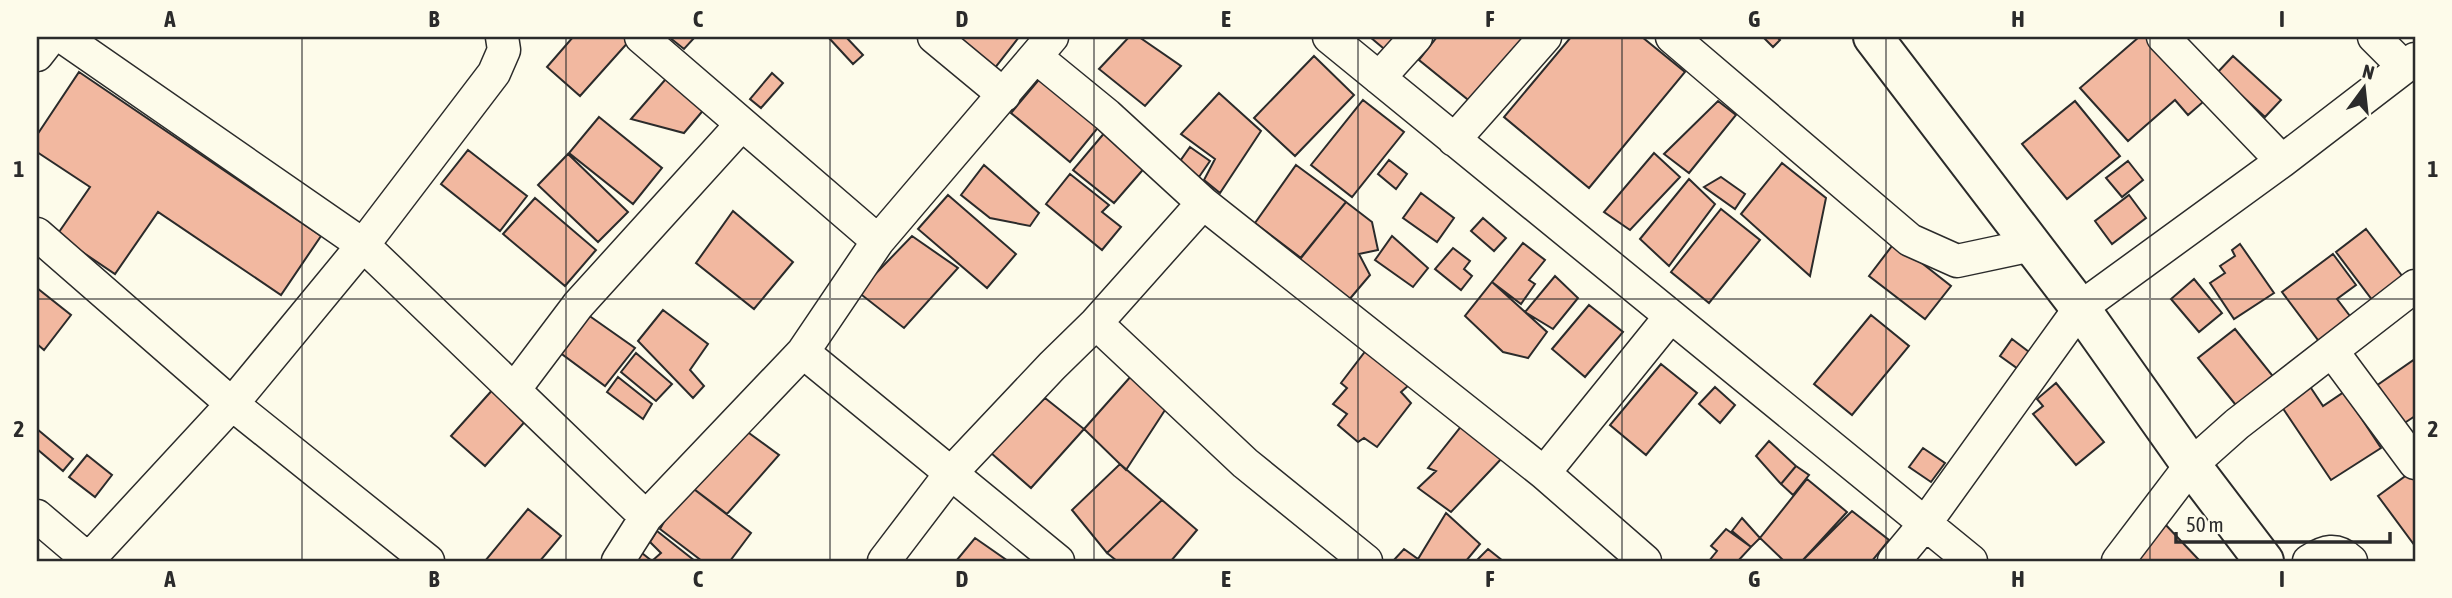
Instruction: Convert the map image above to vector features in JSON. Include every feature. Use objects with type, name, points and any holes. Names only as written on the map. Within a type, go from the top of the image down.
[{"type":"main road","points":[[1873,37],[2080,308],[2191,465],[2264,561]]},
{"type":"street","points":[[37,55],[51,37]]},
{"type":"street","points":[[63,37],[363,245],[646,517]]},
{"type":"street","points":[[641,37],[878,241]]},
{"type":"street","points":[[934,37],[1004,94]]},
{"type":"street","points":[[1329,37],[1971,561]]},
{"type":"street","points":[[1379,78],[1416,37]]},
{"type":"street","points":[[1454,140],[1545,37]]},
{"type":"street","points":[[1672,37],[1910,240],[1957,261],[2032,245]]},
{"type":"street","points":[[2163,37],[2282,160]]},
{"type":"street","points":[[1894,561],[1924,525],[2080,308],[2409,63],[2374,37]]},
{"type":"street","points":[[37,516],[89,561],[232,404],[363,245],[494,73],[511,41]]},
{"type":"street","points":[[618,561],[646,517],[803,352],[878,241],[1044,47],[1107,115],[1203,203],[1544,473],[1645,561]]},
{"type":"street","points":[[514,390],[578,305],[742,124]]},
{"type":"street","points":[[884,561],[951,473],[1096,323],[1203,203]]},
{"type":"street","points":[[37,234],[232,404],[428,561]]},
{"type":"street","points":[[2118,561],[2191,465],[2237,424],[2415,286]]},
{"type":"street","points":[[1544,473],[1670,317]]},
{"type":"street","points":[[1096,323],[1245,463],[1366,561]]},
{"type":"street","points":[[2332,351],[2415,463]]},
{"type":"street","points":[[803,352],[1058,561]]},
{"type":"street","points":[[2309,561],[2325,551],[2344,554],[2351,561]]},
{"type":"building","points":[[573,37],[631,39],[580,96],[547,67]]},
{"type":"building","points":[[669,37],[695,37],[684,49]]},
{"type":"building","points":[[846,37],[863,55],[853,64],[829,38]]},
{"type":"building","points":[[950,37],[1019,37],[994,69]]},
{"type":"building","points":[[1129,37],[1139,37],[1181,66],[1145,106],[1099,69]]},
{"type":"building","points":[[1370,37],[1400,37],[1389,53]]},
{"type":"building","points":[[1437,37],[1534,37],[1477,107],[1419,60]]},
{"type":"building","points":[[1571,37],[1642,37],[1685,72],[1589,188],[1504,117]]},
{"type":"building","points":[[1763,37],[1777,37],[1780,40],[1773,47]]},
{"type":"building","points":[[2139,37],[2146,37],[2203,102],[2188,115],[2175,100],[2128,141],[2080,88]]},
{"type":"building","points":[[1314,56],[1354,95],[1295,156],[1254,118]]},
{"type":"building","points":[[2233,56],[2281,100],[2265,117],[2217,73]]},
{"type":"building","points":[[79,72],[321,236],[281,295],[158,212],[115,274],[57,235],[90,187],[37,152],[37,135]]},
{"type":"building","points":[[671,73],[706,107],[684,133],[631,119]]},
{"type":"building","points":[[772,73],[783,83],[761,108],[750,99]]},
{"type":"building","points":[[1042,76],[1101,124],[1070,162],[1011,113]]},
{"type":"building","points":[[1219,93],[1261,131],[1220,193],[1204,180],[1215,159],[1181,134]]},
{"type":"building","points":[[1363,100],[1404,132],[1352,197],[1311,165]]},
{"type":"building","points":[[1718,101],[1736,115],[1689,173],[1664,154]]},
{"type":"building","points":[[2075,101],[2120,156],[2067,199],[2022,144]]},
{"type":"building","points":[[599,117],[662,168],[633,204],[569,153]]},
{"type":"building","points":[[1106,131],[1147,165],[1114,203],[1073,170]]},
{"type":"building","points":[[1190,147],[1210,161],[1199,177],[1178,164]]},
{"type":"building","points":[[468,150],[527,196],[500,231],[441,184]]},
{"type":"building","points":[[1654,153],[1680,177],[1630,230],[1604,212]]},
{"type":"building","points":[[568,154],[628,212],[598,242],[538,185]]},
{"type":"building","points":[[1389,160],[1407,174],[1396,189],[1378,174]]},
{"type":"building","points":[[2128,161],[2143,180],[2122,197],[2106,178]]},
{"type":"building","points":[[1782,163],[1826,198],[1810,276],[1741,214]]},
{"type":"building","points":[[984,165],[1039,213],[1030,226],[990,218],[961,195]]},
{"type":"building","points":[[1296,165],[1346,202],[1301,258],[1255,223]]},
{"type":"building","points":[[1070,174],[1109,205],[1102,212],[1121,227],[1102,250],[1046,204]]},
{"type":"building","points":[[1721,177],[1745,194],[1735,209],[1704,187]]},
{"type":"building","points":[[1689,179],[1715,204],[1669,266],[1640,239]]},
{"type":"building","points":[[1421,193],[1454,218],[1437,242],[1403,218]]},
{"type":"building","points":[[948,195],[1016,254],[987,288],[918,229]]},
{"type":"building","points":[[2129,195],[2146,218],[2112,244],[2095,221]]},
{"type":"building","points":[[535,198],[596,250],[565,286],[503,234]]},
{"type":"building","points":[[1346,202],[1372,222],[1378,250],[1359,254],[1370,275],[1348,301],[1298,261]]},
{"type":"building","points":[[1721,209],[1760,240],[1709,303],[1671,272]]},
{"type":"building","points":[[733,211],[793,262],[754,309],[696,263]]},
{"type":"building","points":[[1483,218],[1506,238],[1494,251],[1471,231]]},
{"type":"building","points":[[2366,229],[2403,277],[2373,301],[2336,252]]},
{"type":"building","points":[[912,236],[958,268],[904,328],[858,292]]},
{"type":"building","points":[[1392,236],[1428,268],[1413,287],[1375,260]]},
{"type":"building","points":[[1895,242],[1951,286],[1925,319],[1869,276]]},
{"type":"building","points":[[1523,243],[1545,260],[1529,280],[1535,284],[1521,304],[1492,282]]},
{"type":"building","points":[[2240,244],[2274,293],[2234,319],[2210,283],[2225,273],[2220,266],[2235,256],[2232,250]]},
{"type":"building","points":[[1453,248],[1470,261],[1464,269],[1472,276],[1461,290],[1435,269]]},
{"type":"building","points":[[2333,254],[2356,285],[2337,299],[2353,320],[2321,344],[2282,292]]},
{"type":"building","points":[[1555,276],[1578,298],[1553,329],[1525,312]]},
{"type":"building","points":[[2194,279],[2222,313],[2199,332],[2171,299]]},
{"type":"building","points":[[1492,282],[1547,332],[1528,358],[1503,352],[1465,316]]},
{"type":"building","points":[[37,288],[71,315],[44,350],[37,344]]},
{"type":"building","points":[[1589,305],[1623,332],[1585,377],[1552,349]]},
{"type":"building","points":[[581,310],[635,348],[605,386],[551,346]]},
{"type":"building","points":[[663,310],[708,344],[690,370],[704,386],[693,398],[638,341]]},
{"type":"building","points":[[1871,315],[1909,346],[1852,415],[1814,384]]},
{"type":"building","points":[[2235,329],[2276,380],[2239,409],[2198,358]]},
{"type":"building","points":[[2012,339],[2033,355],[2021,371],[2000,356]]},
{"type":"building","points":[[1367,349],[1409,385],[1401,392],[1411,403],[1377,447],[1364,438],[1358,442],[1338,425],[1347,414],[1333,404],[1347,388],[1341,383]]},
{"type":"building","points":[[636,353],[672,384],[656,401],[621,372]]},
{"type":"building","points":[[2415,359],[2415,416],[2403,424],[2376,386]]},
{"type":"building","points":[[1661,364],[1697,393],[1646,455],[1610,425]]},
{"type":"building","points":[[1132,375],[1167,407],[1126,470],[1084,429]]},
{"type":"building","points":[[618,377],[652,404],[643,419],[607,392]]},
{"type":"building","points":[[2056,383],[2104,442],[2076,465],[2033,414],[2043,406],[2037,399]]},
{"type":"building","points":[[2309,385],[2323,406],[2344,392],[2381,448],[2331,480],[2280,404]]},
{"type":"building","points":[[495,387],[529,417],[485,466],[451,436]]},
{"type":"building","points":[[1715,387],[1735,405],[1720,423],[1699,404]]},
{"type":"building","points":[[1045,398],[1084,429],[1031,488],[991,453]]},
{"type":"building","points":[[1463,424],[1503,457],[1451,512],[1418,488],[1436,471],[1428,468]]},
{"type":"building","points":[[738,425],[779,455],[727,514],[686,483]]},
{"type":"building","points":[[37,429],[73,459],[63,471],[37,449]]},
{"type":"building","points":[[1769,441],[1796,466],[1781,484],[1756,456]]},
{"type":"building","points":[[1923,448],[1945,463],[1931,482],[1909,467]]},
{"type":"building","points":[[87,455],[112,475],[95,497],[69,477]]},
{"type":"building","points":[[1120,464],[1162,500],[1107,553],[1072,510]]},
{"type":"building","points":[[1796,466],[1809,475],[1793,495],[1781,484]]},
{"type":"building","points":[[2415,469],[2415,546],[2378,496]]},
{"type":"building","points":[[1807,479],[1847,512],[1802,561],[1784,561],[1760,538]]},
{"type":"building","points":[[686,483],[751,533],[730,561],[702,561],[660,529]]},
{"type":"building","points":[[1162,500],[1197,530],[1171,561],[1117,561],[1107,553]]},
{"type":"building","points":[[528,509],[561,536],[540,561],[485,561]]},
{"type":"building","points":[[1852,511],[1889,540],[1872,561],[1802,561]]},
{"type":"building","points":[[1446,513],[1480,544],[1466,561],[1393,561],[1404,549],[1418,559]]},
{"type":"building","points":[[1742,518],[1760,538],[1751,547],[1732,531]]},
{"type":"building","points":[[2163,522],[2200,561],[2133,561]]},
{"type":"building","points":[[1726,529],[1751,547],[1738,561],[1709,561],[1717,551],[1711,546]]},
{"type":"building","points":[[657,531],[695,561],[652,561],[661,553],[650,542]]},
{"type":"building","points":[[975,538],[1008,561],[956,561]]},
{"type":"building","points":[[1488,549],[1503,561],[1476,561]]},
{"type":"building","points":[[638,550],[652,561],[629,561]]}]
